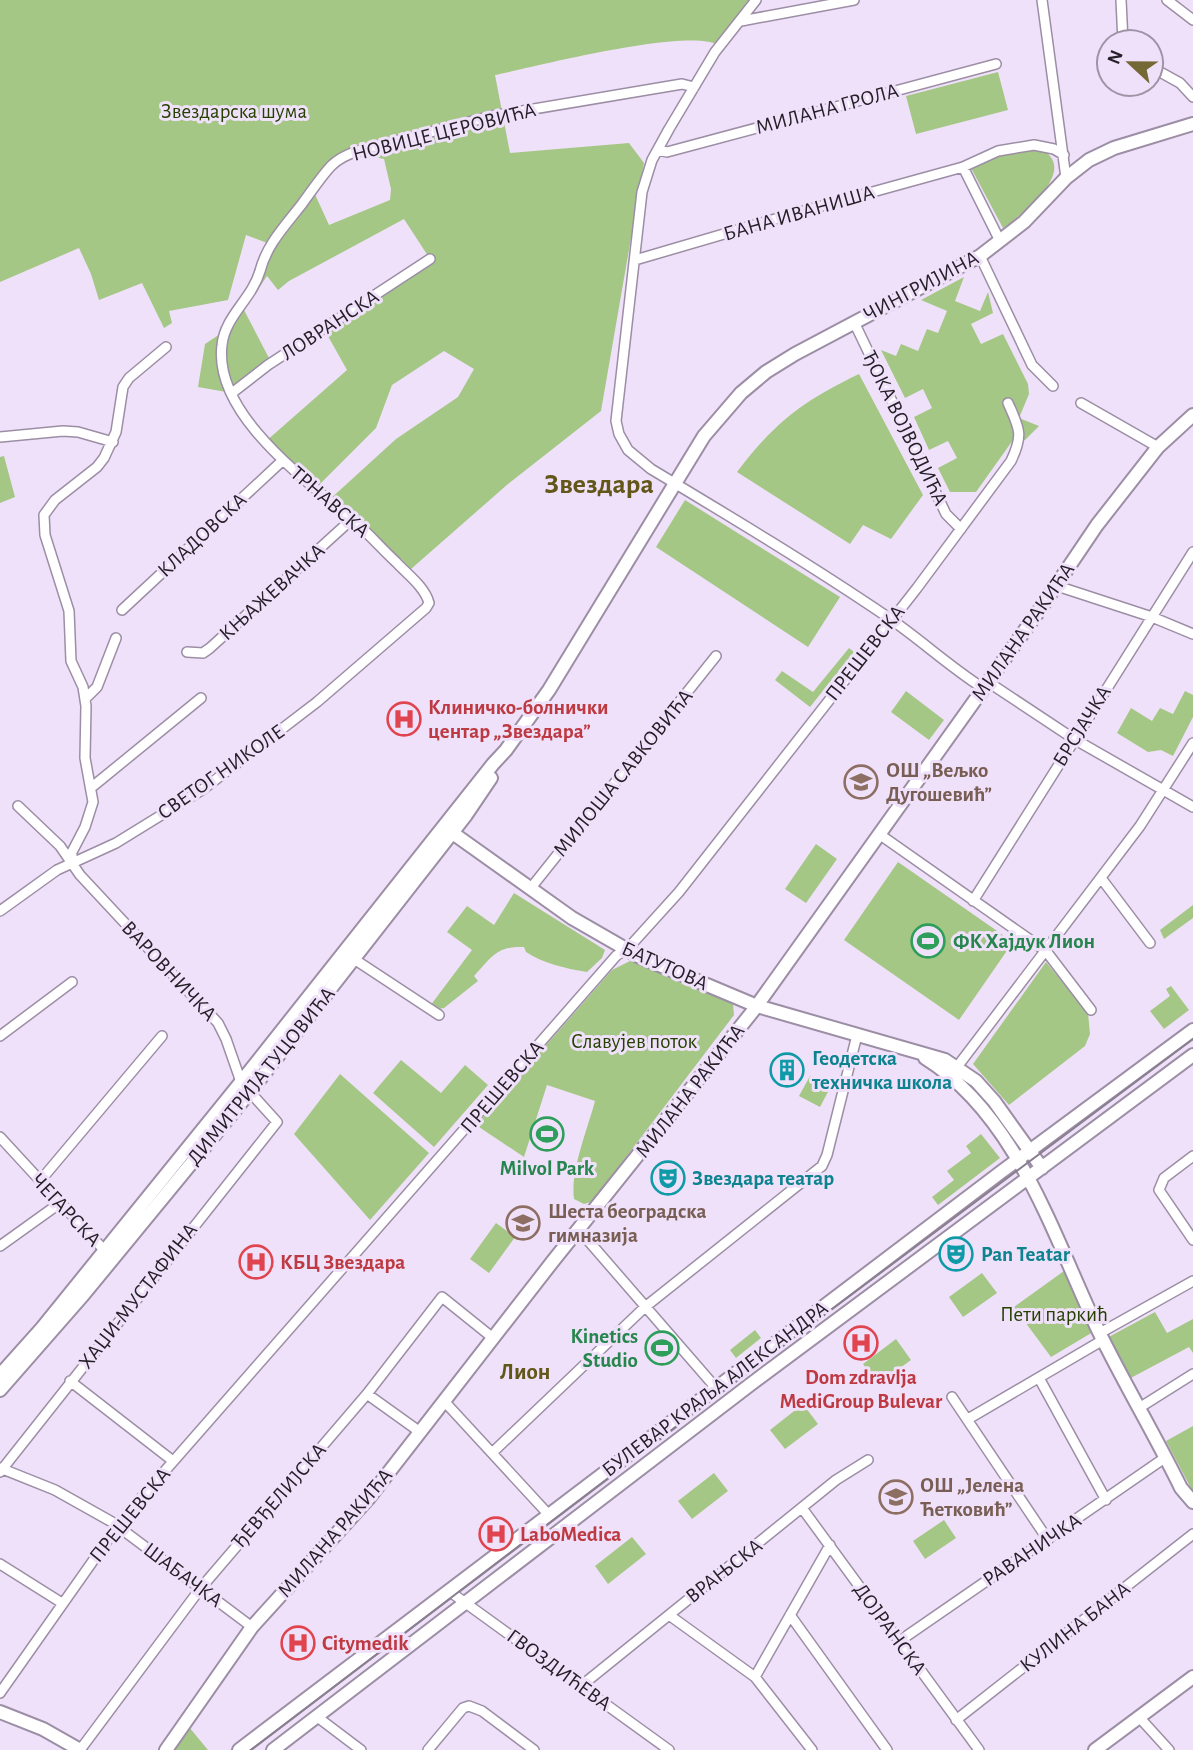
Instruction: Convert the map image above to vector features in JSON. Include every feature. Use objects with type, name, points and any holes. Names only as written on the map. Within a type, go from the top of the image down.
[{"type":"main road","name":"ЧИНГРИЈИНА","points":[[674,483],[715,422],[753,382],[784,360],[980,256],[1024,222],[1066,178],[1105,152],[1193,124]]},
{"type":"main road","name":"МИЛАНА РАКИЋА","points":[[166,1750],[253,1628],[368,1499],[757,1006],[1057,586],[1097,525],[1158,447],[1193,415]]},
{"type":"main road","name":"ДИМИТРИЈА ТУЦОВИЋА","points":[[0,1375],[354,959],[570,657],[674,483]]},
{"type":"main road","name":"ДИМИТРИЈА ТУЦОВИЋА","points":[[0,1390],[84,1294],[448,830]]},
{"type":"main road","name":"БАТУТОВА","points":[[448,830],[584,926],[624,949],[757,1006],[938,1057],[957,1067],[976,1081],[994,1101],[1042,1168]]},
{"type":"main road","name":"БУЛЕВАР КРАЉА АЛЕКСАНДРА","points":[[239,1750],[1193,1030]]},
{"type":"main road","name":"БАТУТОВА","points":[[913,1051],[966,1088],[998,1128],[1018,1160],[1101,1336],[1181,1488],[1193,1502]]},
{"type":"main road","name":"БУЛЕВАР КРАЉА АЛЕКСАНДРА","points":[[273,1750],[751,1384],[1193,1055]]},
{"type":"main road","points":[[1095,1750],[1193,1677]]},
{"type":"main road","points":[[0,1713],[43,1729],[80,1750]]},
{"type":"street","points":[[756,0],[720,46],[694,87],[647,173],[642,192],[617,399],[617,428],[628,450],[651,469],[892,620],[930,646],[963,675],[986,685],[1193,807]]},
{"type":"street","points":[[741,22],[854,0]]},
{"type":"street","points":[[1042,0],[1066,178]]},
{"type":"street","points":[[1121,0],[1122,28]]},
{"type":"street","points":[[1167,0],[1193,20]]},
{"type":"street","name":"МИЛАНА ГРОЛА","points":[[658,150],[667,152],[996,64]]},
{"type":"street","points":[[1165,75],[1180,83],[1193,97]]},
{"type":"street","name":"НОВИЦЕ ЦЕРОВИЋА","points":[[232,393],[221,355],[223,339],[230,321],[254,287],[270,244],[330,167],[345,156],[492,116],[682,84],[694,87]]},
{"type":"street","name":"БАНА ИВАНИША","points":[[635,260],[963,167],[988,155],[1017,147],[1042,146],[1064,155]]},
{"type":"street","points":[[963,167],[1000,241]]},
{"type":"street","points":[[980,256],[1032,365],[1053,386]]},
{"type":"street","name":"ЛОВРАНСКА","points":[[232,393],[268,365],[430,259]]},
{"type":"street","name":"ЂОКА ВОЈВОДИЋА","points":[[853,322],[946,514],[961,529]]},
{"type":"street","points":[[72,862],[72,852],[91,810],[92,787],[85,758],[86,698],[71,661],[69,611],[43,523],[47,510],[55,500],[97,467],[113,442],[123,387],[129,378],[166,347]]},
{"type":"street","name":"ТРНАВСКА","points":[[232,393],[241,411],[282,461],[352,519],[422,590],[429,603],[426,608]]},
{"type":"street","name":"ПРЕШЕВСКА","points":[[0,1693],[117,1526],[624,949],[679,892],[892,620],[1011,461],[1020,429],[1008,403]]},
{"type":"street","points":[[1081,403],[1158,447]]},
{"type":"street","points":[[0,437],[63,431],[78,432],[113,442]]},
{"type":"street","name":"КЛАДОВСКА","points":[[122,610],[282,461]]},
{"type":"street","name":"КЊАЖЕВАЧКА","points":[[187,652],[203,653],[211,648],[352,519]]},
{"type":"street","name":"БРСЈАЧКА","points":[[973,901],[1193,552]]},
{"type":"street","points":[[1057,586],[1152,617],[1193,634]]},
{"type":"street","name":"СВЕТОГ НИКОЛЕ","points":[[0,911],[50,874],[116,844],[202,790],[317,702],[426,608]]},
{"type":"street","points":[[86,698],[97,687],[116,638]]},
{"type":"street","name":"МИЛОША САВКОВИЋА","points":[[530,889],[716,656]]},
{"type":"street","points":[[92,787],[201,698]]},
{"type":"street","points":[[957,1067],[1101,878],[1165,790],[1193,743]]},
{"type":"street","name":"ВАРОВНИЧКА","points":[[18,806],[61,846],[80,875],[218,1023],[245,1087],[277,1122]]},
{"type":"street","points":[[879,834],[1046,951],[1091,1010]]},
{"type":"street","points":[[1101,878],[1150,943]]},
{"type":"street","points":[[354,959],[439,1014]]},
{"type":"street","points":[[0,1036],[72,982]]},
{"type":"street","points":[[492,1452],[645,1307],[822,1166],[857,1035]]},
{"type":"street","points":[[40,1181],[162,1036]]},
{"type":"street","name":"ХАЏИ-МУСТАФИНА","points":[[1,1470],[277,1122]]},
{"type":"street","name":"ЧЕГАРСКА","points":[[1,1141],[105,1251]]},
{"type":"street","points":[[1193,1156],[1160,1184],[1161,1195],[1193,1240]]},
{"type":"street","points":[[0,1246],[60,1203]]},
{"type":"street","points":[[579,1230],[716,1388]]},
{"type":"street","points":[[968,1419],[1039,1378],[1101,1336],[1193,1281]]},
{"type":"street","name":"ЂЕВЂЕЛИЈСКА","points":[[80,1750],[200,1589],[367,1394],[442,1297],[493,1338]]},
{"type":"street","points":[[1139,1408],[1193,1374]]},
{"type":"street","points":[[1039,1378],[1106,1500]]},
{"type":"street","points":[[70,1381],[173,1461]]},
{"type":"street","points":[[367,1394],[420,1432]]},
{"type":"street","points":[[952,1397],[1048,1539]]},
{"type":"street","points":[[444,1401],[549,1515]]},
{"type":"street","name":"РАВАНИЧКА","points":[[898,1642],[1166,1457]]},
{"type":"street","name":"ВРАЊСКА","points":[[581,1686],[836,1480],[868,1460]]},
{"type":"street","name":"ШАБАЧКА","points":[[1,1470],[55,1490],[117,1526],[253,1628]]},
{"type":"street","name":"ДОЈРАНСКА","points":[[802,1508],[979,1750]]},
{"type":"street","name":"КУЛИНА БАНА","points":[[957,1720],[1193,1534]]},
{"type":"street","points":[[755,1677],[830,1545]]},
{"type":"street","points":[[0,1564],[62,1604]]},
{"type":"street","name":"ГВОЗДИЋЕВА","points":[[449,1591],[668,1750]]},
{"type":"street","points":[[669,1615],[755,1677],[812,1750]]},
{"type":"street","points":[[790,1615],[887,1750]]},
{"type":"street","points":[[428,1750],[463,1708],[469,1706],[482,1711],[534,1750]]},
{"type":"street","points":[[316,1716],[361,1750]]},
{"type":"street","points":[[1139,1717],[1169,1750]]},
{"type":"green space","name":"Звездарска шума","points":[[0,0],[756,0],[720,46],[704,41],[647,44],[495,75],[510,153],[629,143],[644,163],[601,411],[508,484],[411,569],[328,501],[396,439],[458,397],[474,369],[444,351],[392,385],[376,428],[314,490],[265,442],[347,370],[324,329],[232,393],[198,387],[205,344],[226,330],[253,290],[270,244],[246,235],[228,300],[169,311],[172,323],[164,328],[142,283],[99,300],[79,248],[0,282]],"holes":[[[352,153],[384,159],[391,189],[390,200],[329,225],[313,190],[345,156]],[[404,219],[430,259],[271,362],[244,310],[267,276],[278,290],[289,281]]]},
{"type":"green space","points":[[998,72],[1008,110],[916,134],[906,96]]},
{"type":"green space","points":[[1038,148],[1050,156],[1054,167],[1052,178],[1035,202],[1003,228],[971,168],[991,157]]},
{"type":"green space","points":[[964,277],[955,301],[980,311],[988,292],[993,313],[971,324],[981,344],[1003,334],[1028,384],[1029,394],[1019,418],[1039,426],[1025,440],[1013,440],[976,492],[950,492],[938,468],[957,458],[948,441],[929,450],[914,417],[932,408],[923,389],[905,398],[881,350],[896,356],[901,344],[918,351],[927,329],[938,333],[947,311],[921,300]]},
{"type":"green space","points":[[859,374],[923,495],[891,539],[863,525],[850,544],[737,472],[764,439],[791,414]]},
{"type":"green space","points":[[4,456],[15,497],[0,503],[0,457]]},
{"type":"green space","points":[[685,500],[840,597],[808,647],[656,547]]},
{"type":"green space","points":[[849,648],[854,652],[810,707],[775,680],[782,671],[813,692]]},
{"type":"green space","points":[[906,691],[944,720],[929,740],[891,712]]},
{"type":"green space","points":[[1185,691],[1193,695],[1193,717],[1173,756],[1161,750],[1148,752],[1117,733],[1131,708],[1152,721],[1160,708],[1173,714]]},
{"type":"green space","points":[[816,844],[837,859],[806,903],[785,889]]},
{"type":"green space","name":"ФК Хајдук Лион","points":[[898,862],[1013,942],[959,1020],[844,940]]},
{"type":"green space","points":[[514,893],[605,950],[602,958],[587,972],[548,963],[526,952],[524,947],[507,948],[490,958],[474,976],[478,981],[444,1008],[430,1006],[472,950],[447,932],[467,906],[494,925]]},
{"type":"green space","points":[[1193,905],[1193,918],[1164,939],[1160,930]]},
{"type":"green space","name":"Славујев поток","points":[[630,961],[733,1004],[734,1015],[595,1198],[584,1204],[574,1199],[573,1188],[580,1150],[595,1101],[547,1085],[524,1157],[476,1125],[612,970]]},
{"type":"green space","points":[[1046,962],[1088,1013],[1090,1034],[1085,1046],[1009,1105],[973,1064]]},
{"type":"green space","points":[[1171,986],[1189,1010],[1164,1029],[1150,1011],[1170,996],[1166,989]]},
{"type":"green space","points":[[401,1060],[441,1093],[465,1065],[488,1085],[434,1147],[373,1093]]},
{"type":"green space","points":[[340,1074],[429,1153],[370,1220],[294,1134]]},
{"type":"green space","points":[[810,1076],[830,1088],[820,1107],[799,1096]]},
{"type":"green space","points":[[981,1134],[1000,1158],[938,1205],[932,1197],[954,1180],[947,1171],[971,1153],[966,1146]]},
{"type":"green space","points":[[496,1223],[515,1237],[489,1273],[470,1259]]},
{"type":"green space","name":"Пети паркић","points":[[1064,1271],[1093,1332],[1051,1357],[1014,1307]]},
{"type":"green space","name":"Пети паркић","points":[[982,1273],[997,1293],[963,1317],[949,1297]]},
{"type":"green space","points":[[1155,1312],[1167,1333],[1193,1319],[1193,1353],[1189,1347],[1127,1380],[1105,1339]]},
{"type":"green space","points":[[755,1330],[761,1338],[736,1358],[730,1350]]},
{"type":"green space","points":[[896,1339],[911,1360],[878,1384],[863,1364]]},
{"type":"green space","points":[[803,1404],[818,1424],[785,1449],[770,1430]]},
{"type":"green space","points":[[1193,1426],[1193,1492],[1166,1441]]},
{"type":"green space","points":[[714,1473],[728,1491],[692,1519],[678,1501]]},
{"type":"green space","points":[[944,1520],[956,1538],[925,1559],[913,1541]]},
{"type":"green space","points":[[632,1537],[646,1554],[608,1584],[595,1566]]},
{"type":"green space","points":[[189,1727],[208,1750],[173,1750]]},
{"type":"tram line","points":[[251,1750],[720,1393],[1193,1039]]},
{"type":"place","name":"Клиничко-болнички центар „Звездара”","points":[[404,719]]},
{"type":"place","name":"ОШ „Вељко Дугошевић”","points":[[861,782]]},
{"type":"place","name":"ФК Хајдук Лион","points":[[928,941]]},
{"type":"place","name":"Геодетска техничка школа","points":[[787,1070]]},
{"type":"place","name":"Milvol Park","points":[[547,1134]]},
{"type":"place","name":"Звездара театар","points":[[668,1178]]},
{"type":"place","name":"Шеста београдска гимназија","points":[[523,1223]]},
{"type":"place","name":"Pan Teatar","points":[[956,1254]]},
{"type":"place","name":"КБЦ Звездара","points":[[256,1262]]},
{"type":"place","name":"Dom zdravlja MediGroup Bulevar","points":[[861,1343]]},
{"type":"place","name":"Kinetics Studio","points":[[662,1348]]},
{"type":"place","name":"ОШ „Јелена Ћетковић”","points":[[896,1497]]},
{"type":"place","name":"LaboMedica","points":[[496,1534]]},
{"type":"place","name":"Citymedik","points":[[298,1643]]},
{"type":"district","name":"Звездара","points":[[599,485]]},
{"type":"district","name":"Лион","points":[[525,1372]]}]
